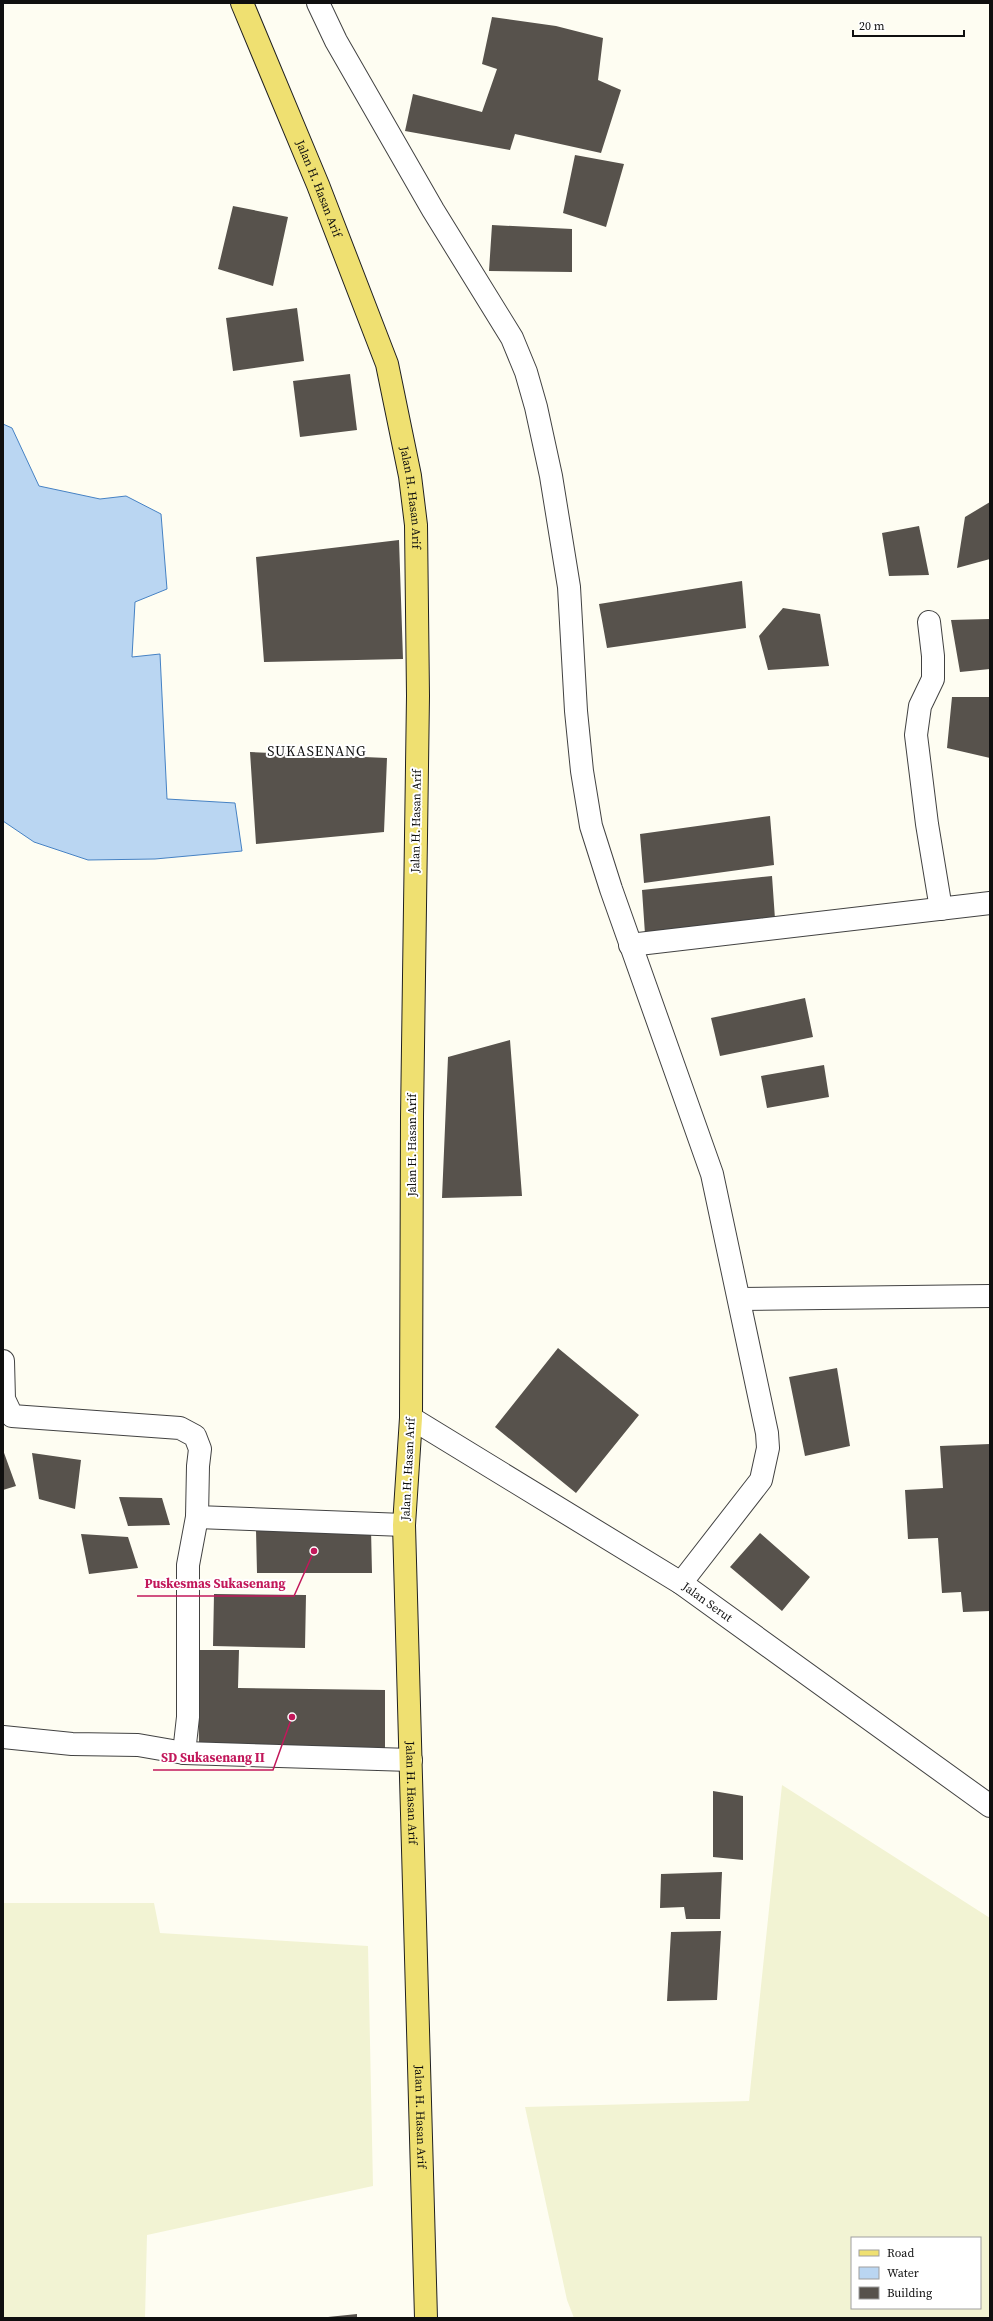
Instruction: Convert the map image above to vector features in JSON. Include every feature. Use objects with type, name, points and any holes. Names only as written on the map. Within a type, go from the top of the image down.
[{"type":"main road","name":"Jalan H. Hasan Arif","points":[[242,3],[312,170],[387,364],[402,433],[415,518],[418,696],[412,1117],[411,1418],[404,1525],[426,2318]]},
{"type":"street","points":[[318,3],[336,41],[433,210],[512,338],[526,372],[536,406],[551,476],[569,587],[576,711],[582,771],[591,826],[599,855],[630,945],[712,1174],[740,1299],[768,1448],[766,1464],[760,1480],[750,1497],[681,1583]]},
{"type":"street","points":[[929,622],[933,656],[933,680],[920,706],[916,735],[927,824],[941,909]]},
{"type":"street","points":[[630,945],[990,903]]},
{"type":"street","points":[[740,1299],[990,1296]]},
{"type":"street","points":[[3,1361],[5,1363],[4,1399],[12,1416],[180,1428],[194,1436],[200,1449],[198,1466],[197,1517],[188,1565],[188,1717],[184,1753]]},
{"type":"street","name":"Jalan Serut","points":[[411,1418],[681,1583],[990,1806]]},
{"type":"street","points":[[197,1517],[404,1525]]},
{"type":"street","points":[[3,1737],[72,1744],[138,1745],[184,1753],[411,1760]]},
{"type":"green space","points":[[782,1785],[990,1918],[990,2318],[574,2318],[567,2300],[525,2107],[749,2101]]},
{"type":"green space","points":[[3,1903],[154,1903],[160,1933],[368,1946],[373,2186],[147,2235],[145,2318],[3,2318]]},
{"type":"water","points":[[3,424],[12,428],[39,486],[100,499],[126,496],[161,514],[167,589],[135,602],[132,657],[160,654],[167,799],[235,803],[242,851],[155,859],[88,860],[34,842],[3,821]]},
{"type":"building","points":[[492,17],[556,26],[603,38],[598,80],[621,90],[601,153],[515,134],[510,150],[405,131],[413,94],[482,112],[497,69],[482,64]]},
{"type":"building","points":[[575,155],[624,164],[606,227],[563,213]]},
{"type":"building","points":[[233,206],[288,217],[273,286],[218,269]]},
{"type":"building","points":[[492,225],[572,229],[572,272],[489,271]]},
{"type":"building","points":[[297,308],[304,361],[233,371],[226,318]]},
{"type":"building","points":[[350,374],[357,430],[300,437],[293,381]]},
{"type":"building","points":[[990,502],[990,559],[957,568],[965,517]]},
{"type":"building","points":[[919,526],[929,575],[889,576],[882,533]]},
{"type":"building","points":[[399,540],[403,659],[264,662],[256,557]]},
{"type":"building","points":[[742,581],[746,628],[607,648],[599,604]]},
{"type":"building","points":[[783,608],[820,614],[829,666],[768,670],[759,636]]},
{"type":"building","points":[[990,619],[990,669],[960,672],[951,620]]},
{"type":"building","points":[[952,697],[990,697],[990,758],[947,748]]},
{"type":"building","points":[[250,752],[387,758],[384,832],[256,844]]},
{"type":"building","points":[[770,816],[774,865],[644,883],[640,834]]},
{"type":"building","points":[[772,876],[775,919],[645,934],[642,890]]},
{"type":"building","points":[[805,998],[813,1037],[720,1056],[711,1018]]},
{"type":"building","points":[[510,1040],[522,1196],[442,1198],[448,1057]]},
{"type":"building","points":[[824,1065],[829,1097],[767,1108],[761,1076]]},
{"type":"building","points":[[558,1348],[639,1415],[576,1493],[495,1427]]},
{"type":"building","points":[[837,1368],[850,1446],[805,1456],[789,1377]]},
{"type":"building","points":[[990,1444],[990,1611],[963,1612],[961,1592],[942,1593],[938,1538],[908,1539],[905,1490],[943,1488],[940,1446]]},
{"type":"building","points":[[3,1450],[16,1486],[3,1490]]},
{"type":"building","points":[[32,1453],[81,1460],[75,1509],[39,1499]]},
{"type":"building","points":[[119,1497],[162,1498],[170,1525],[128,1526]]},
{"type":"building","points":[[371,1529],[372,1573],[257,1573],[256,1530]]},
{"type":"building","points":[[760,1533],[810,1577],[782,1611],[730,1567]]},
{"type":"building","points":[[81,1534],[128,1537],[138,1568],[89,1574]]},
{"type":"building","points":[[214,1594],[306,1595],[305,1648],[213,1646]]},
{"type":"building","points":[[197,1650],[239,1650],[238,1688],[385,1690],[385,1748],[199,1743]]},
{"type":"building","points":[[713,1791],[743,1796],[743,1860],[713,1857]]},
{"type":"building","points":[[722,1872],[720,1919],[686,1919],[684,1907],[660,1908],[661,1874]]},
{"type":"building","points":[[721,1931],[717,2000],[667,2001],[671,1932]]},
{"type":"building","points":[[357,2314],[357,2318],[328,2318],[328,2317]]},
{"type":"place","name":"Puskesmas Sukasenang","points":[[314,1551]]},
{"type":"place","name":"SD Sukasenang II","points":[[292,1717]]},
{"type":"district","name":"SUKASENANG","points":[[317,751]]}]
